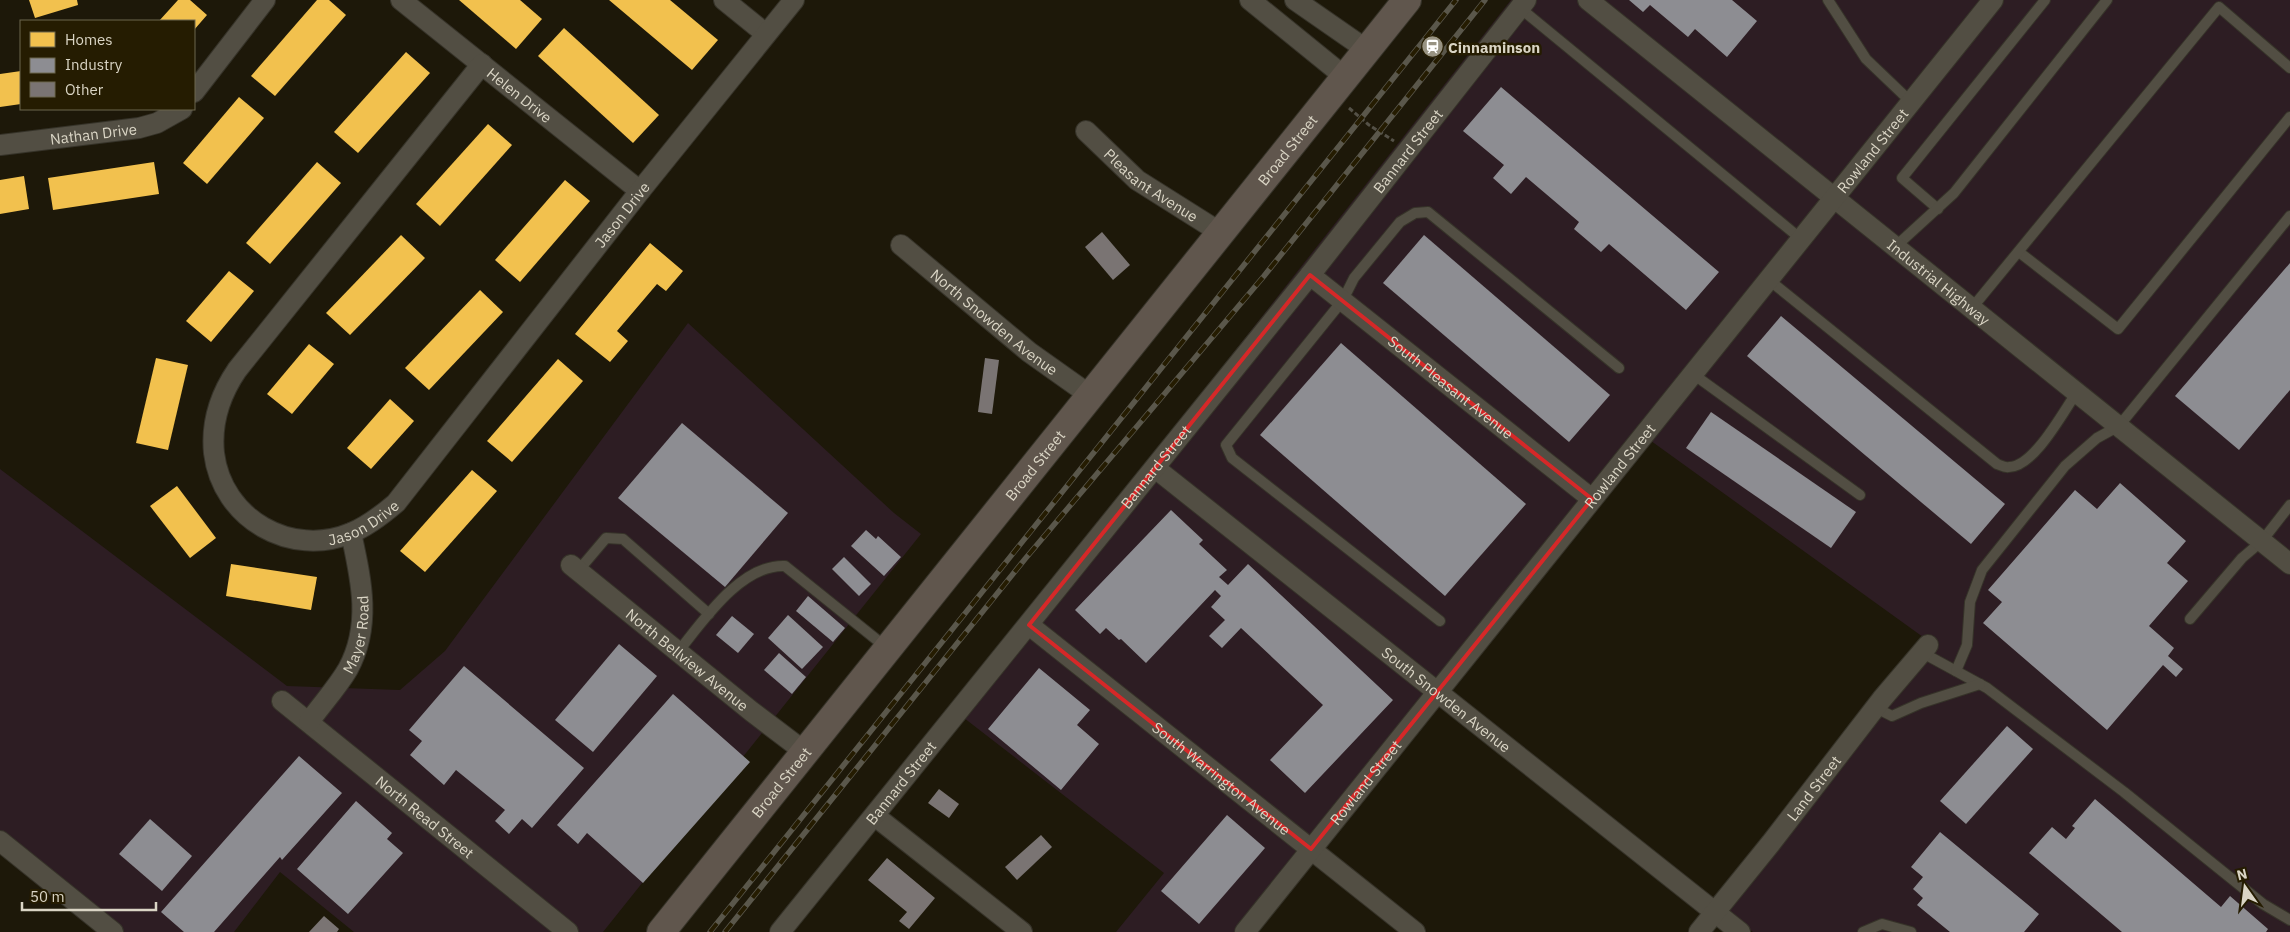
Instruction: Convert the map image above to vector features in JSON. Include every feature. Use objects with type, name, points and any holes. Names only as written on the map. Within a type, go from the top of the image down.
[{"type":"main road","name":"Broad Street","points":[[661,932],[1407,0]]},
{"type":"street","points":[[195,91],[265,0]]},
{"type":"street","name":"Helen Drive","points":[[401,0],[640,191]]},
{"type":"street","points":[[724,0],[766,34]]},
{"type":"street","name":"Jason Drive","points":[[482,64],[237,370],[224,389],[216,412],[214,453],[221,479],[236,504],[260,527],[280,537],[299,540],[323,540],[350,533],[375,521],[396,503],[640,191],[794,0]]},
{"type":"street","points":[[1250,0],[1345,77]]},
{"type":"street","points":[[1295,0],[1367,50]]},
{"type":"street","name":"Industrial Highway","points":[[1588,0],[2290,564]]},
{"type":"street","name":"Rowland Street","points":[[1245,932],[1993,0]]},
{"type":"street","name":"Bannard Street","points":[[780,932],[1155,468],[1523,4]]},
{"type":"street","name":"Nathan Drive","points":[[0,144],[139,128],[157,123],[180,110]]},
{"type":"street","name":"Pleasant Avenue","points":[[1086,131],[1137,180],[1221,233]]},
{"type":"street","name":"North Snowden Avenue","points":[[901,245],[1029,352],[1091,396]]},
{"type":"street","name":"South Pleasant Avenue","points":[[1310,274],[1592,500]]},
{"type":"street","name":"South Snowden Avenue","points":[[1155,468],[1740,932]]},
{"type":"street","name":"Mayer Road","points":[[309,722],[348,669],[356,647],[362,620],[363,587],[350,533]]},
{"type":"street","name":"North Bellview Avenue","points":[[575,568],[805,752]]},
{"type":"street","name":"South Warrington Avenue","points":[[1028,625],[1415,932]]},
{"type":"street","name":"Land Street","points":[[1699,932],[1924,648]]},
{"type":"street","name":"North Read Street","points":[[282,701],[568,932]]},
{"type":"street","points":[[875,816],[1022,932]]},
{"type":"street","points":[[0,841],[113,932]]},
{"type":"lane","points":[[1828,0],[1866,59],[1911,102]]},
{"type":"lane","points":[[1938,209],[1902,178],[2046,0]]},
{"type":"lane","points":[[1895,246],[1954,193],[2107,0]]},
{"type":"lane","points":[[1523,4],[1801,239]]},
{"type":"lane","points":[[1972,308],[2219,6],[2290,68]]},
{"type":"lane","points":[[2019,252],[2118,329],[2290,118]]},
{"type":"lane","points":[[1440,621],[1232,458],[1226,445],[1343,300],[1354,278],[1400,222],[1415,213],[1428,212],[1620,368]]},
{"type":"lane","points":[[1956,671],[1967,646],[1970,602],[1982,570],[2065,466],[2097,438],[2119,426],[2290,216]]},
{"type":"lane","points":[[1769,280],[1997,464],[2008,468],[2021,463],[2035,453],[2077,392]]},
{"type":"lane","points":[[1693,374],[1860,495]]},
{"type":"lane","points":[[2190,619],[2242,558],[2262,541],[2290,505]]},
{"type":"lane","points":[[575,568],[606,538],[623,538],[709,614]]},
{"type":"lane","points":[[678,652],[717,604],[754,572],[771,566],[785,566],[888,649]]},
{"type":"lane","points":[[1924,648],[1956,671],[1980,684],[2124,792],[2263,904],[2290,920]]},
{"type":"lane","points":[[1876,708],[1892,716],[1921,703],[1980,684]]},
{"type":"lane","points":[[1863,932],[1882,924],[1912,932]]},
{"type":"path","points":[[1369,124],[1408,151]]},
{"type":"highlighted area","points":[[1310,275],[1592,499],[1311,849],[1029,625]]},
{"type":"shaded area","points":[[1511,0],[2290,0],[2290,932],[1753,932],[1717,904],[1923,637],[1640,433],[1242,932],[1116,932],[1164,873],[964,718],[1130,511],[1193,404]]},
{"type":"shaded area","points":[[688,323],[894,513],[921,534],[603,932],[354,932],[280,872],[234,932],[122,932],[0,835],[0,469],[287,686],[400,690],[445,651]]},
{"type":"building: Homes","points":[[29,0],[77,0],[78,5],[35,18]]},
{"type":"building: Homes","points":[[178,0],[190,0],[207,15],[195,29],[195,20],[160,20]]},
{"type":"building: Homes","points":[[317,0],[329,0],[346,15],[275,96],[251,76]]},
{"type":"building: Homes","points":[[459,0],[520,0],[542,19],[516,49]]},
{"type":"building: Homes","points":[[609,0],[670,0],[718,40],[692,70]]},
{"type":"building: Homes","points":[[564,28],[659,115],[633,143],[538,56]]},
{"type":"building: Homes","points":[[406,52],[430,73],[358,153],[334,132]]},
{"type":"building: Homes","points":[[20,71],[20,104],[0,107],[0,74]]},
{"type":"building: Homes","points":[[239,97],[264,118],[207,184],[183,163]]},
{"type":"building: Homes","points":[[488,124],[512,145],[440,226],[416,204]]},
{"type":"building: Homes","points":[[154,162],[159,194],[53,210],[48,178]]},
{"type":"building: Homes","points":[[317,162],[341,183],[270,264],[246,243]]},
{"type":"building: Homes","points":[[24,176],[29,209],[0,214],[0,180]]},
{"type":"building: Homes","points":[[565,180],[590,201],[520,282],[495,260]]},
{"type":"building: Homes","points":[[401,235],[425,258],[350,335],[326,313]]},
{"type":"building: Homes","points":[[650,243],[683,271],[666,291],[657,284],[617,331],[628,341],[610,362],[575,334]]},
{"type":"building: Homes","points":[[229,271],[254,291],[211,342],[186,321]]},
{"type":"building: Homes","points":[[480,290],[503,312],[429,390],[405,368]]},
{"type":"building: Homes","points":[[309,344],[334,364],[292,414],[267,394]]},
{"type":"building: Homes","points":[[156,358],[188,365],[168,450],[136,443]]},
{"type":"building: Homes","points":[[558,359],[583,381],[512,462],[487,441]]},
{"type":"building: Homes","points":[[390,399],[414,421],[371,469],[347,448]]},
{"type":"building: Homes","points":[[472,470],[497,491],[425,572],[400,551]]},
{"type":"building: Homes","points":[[177,486],[216,538],[190,558],[150,506]]},
{"type":"building: Homes","points":[[231,564],[317,577],[311,610],[226,596]]},
{"type":"building: Industry","points":[[1629,0],[1732,0],[1757,21],[1727,57],[1695,29],[1688,37],[1650,5],[1643,12]]},
{"type":"building: Industry","points":[[1501,87],[1719,272],[1686,310],[1609,244],[1601,252],[1574,229],[1579,222],[1526,177],[1511,194],[1493,178],[1504,165],[1463,131]]},
{"type":"building: Industry","points":[[1424,235],[1610,395],[1569,442],[1383,283]]},
{"type":"building: Industry","points":[[2290,263],[2290,390],[2239,450],[2175,396]]},
{"type":"building: Industry","points":[[1781,316],[2005,504],[1971,544],[1747,356]]},
{"type":"building: Industry","points":[[1341,343],[1526,504],[1445,596],[1260,435]]},
{"type":"building: Industry","points":[[1711,412],[1856,512],[1831,548],[1686,448]]},
{"type":"building: Industry","points":[[682,423],[788,513],[725,587],[618,498]]},
{"type":"building: Industry","points":[[2120,483],[2186,541],[2167,563],[2188,581],[2149,626],[2174,648],[2168,656],[2183,669],[2176,677],[2163,665],[2107,730],[1983,623],[2002,602],[1988,590],[2075,490],[2097,509]]},
{"type":"building: Industry","points":[[1171,510],[1203,540],[1199,544],[1227,570],[1219,577],[1228,585],[1248,564],[1393,700],[1305,793],[1270,760],[1323,705],[1241,628],[1222,648],[1209,636],[1225,620],[1211,607],[1221,596],[1215,590],[1146,663],[1121,639],[1119,640],[1106,628],[1100,634],[1075,610]]},
{"type":"building: Industry","points":[[866,530],[876,539],[878,536],[901,557],[884,576],[851,546]]},
{"type":"building: Industry","points":[[844,557],[871,584],[859,596],[832,569]]},
{"type":"building: Industry","points":[[808,596],[845,628],[833,642],[796,611]]},
{"type":"building: Industry","points":[[788,615],[823,647],[802,669],[768,638]]},
{"type":"building: Industry","points":[[732,616],[754,634],[738,653],[716,635]]},
{"type":"building: Industry","points":[[619,644],[657,676],[593,752],[555,720]]},
{"type":"building: Industry","points":[[779,653],[806,677],[792,694],[764,670]]},
{"type":"building: Industry","points":[[464,666],[584,768],[532,828],[522,819],[509,834],[495,821],[505,810],[456,770],[444,785],[410,755],[422,741],[409,730]]},
{"type":"building: Industry","points":[[1039,668],[1090,710],[1077,725],[1099,744],[1061,790],[988,729]]},
{"type":"building: Industry","points":[[673,694],[750,762],[643,883],[587,833],[578,844],[557,825]]},
{"type":"building: Industry","points":[[2007,726],[2033,749],[1966,824],[1940,801]]},
{"type":"building: Industry","points":[[299,756],[342,793],[282,860],[280,857],[214,932],[184,932],[161,912]]},
{"type":"building: Industry","points":[[2095,799],[2221,907],[2230,896],[2268,929],[2266,932],[2122,932],[2029,853],[2052,827],[2066,839],[2075,828],[2072,826]]},
{"type":"building: Industry","points":[[356,801],[392,833],[387,839],[403,853],[348,914],[297,869]]},
{"type":"building: Industry","points":[[1227,815],[1265,848],[1199,924],[1161,891]]},
{"type":"building: Industry","points":[[150,819],[192,856],[162,891],[119,854]]},
{"type":"building: Industry","points":[[1940,832],[2039,914],[2024,932],[1950,932],[1917,905],[1923,898],[1913,889],[1923,877],[1911,867]]},
{"type":"building: Other","points":[[1102,232],[1130,265],[1113,280],[1085,247]]},
{"type":"building: Other","points":[[985,358],[999,360],[992,414],[978,412]]},
{"type":"building: Other","points":[[939,789],[959,804],[949,818],[928,803]]},
{"type":"building: Other","points":[[1041,835],[1052,847],[1017,880],[1005,867]]},
{"type":"building: Other","points":[[887,858],[935,898],[909,929],[899,921],[907,912],[868,880]]},
{"type":"building: Other","points":[[324,916],[339,929],[337,932],[309,932]]},
{"type":"railway","points":[[710,932],[1456,0]]},
{"type":"railway","points":[[725,932],[1025,559],[1264,276],[1485,0]]},
{"type":"place","name":"Cinnaminson","points":[[1432,47]]}]
